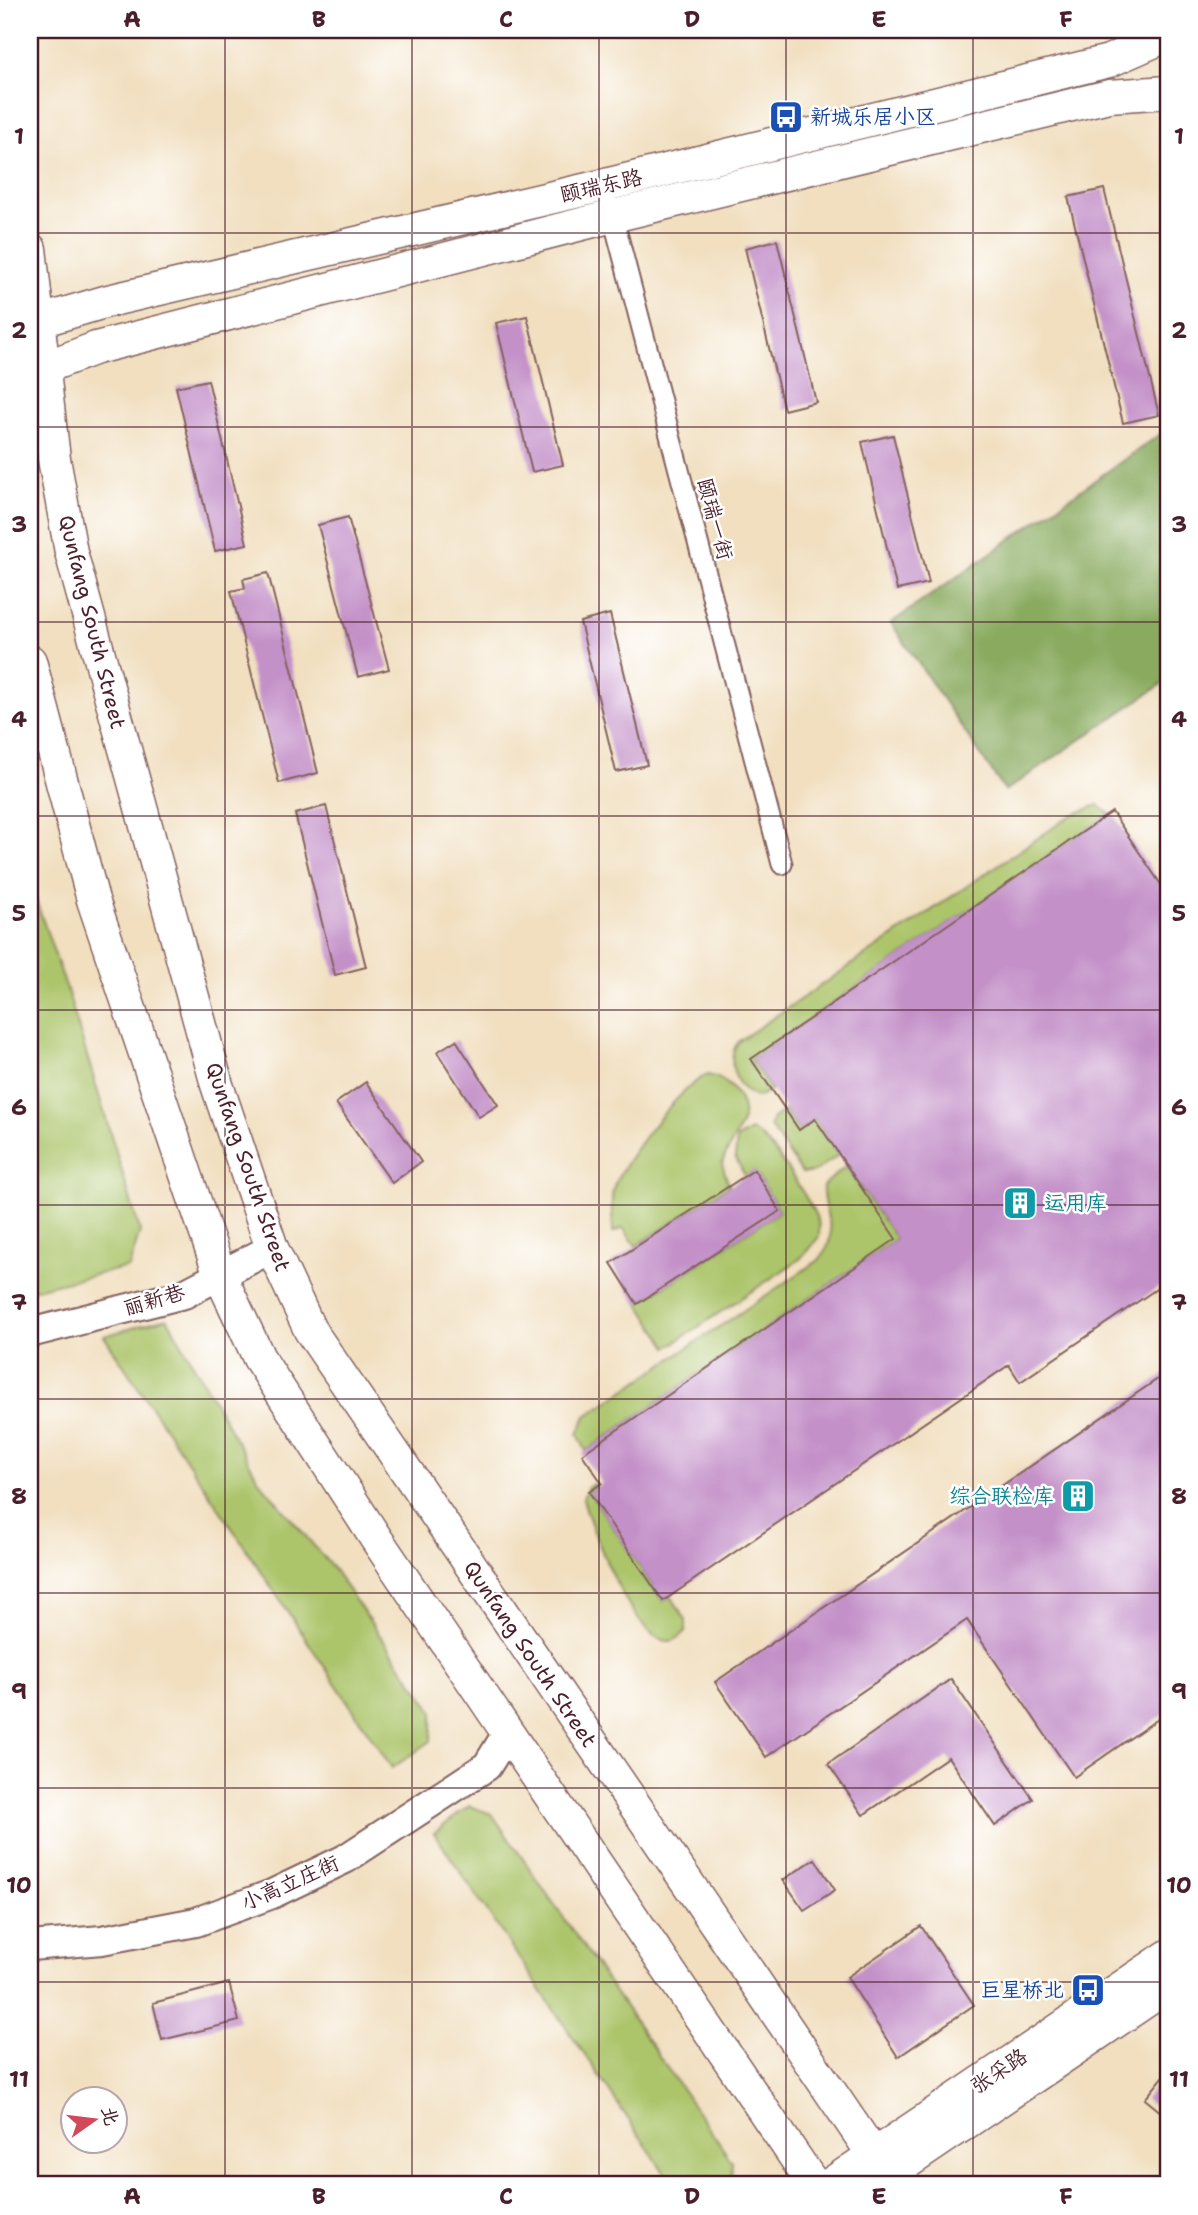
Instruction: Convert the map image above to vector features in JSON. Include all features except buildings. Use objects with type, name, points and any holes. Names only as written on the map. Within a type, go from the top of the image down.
[{"type":"main road","name":"颐瑞东路","points":[[34,322],[108,300],[605,185],[1109,61],[1168,35]]},
{"type":"main road","name":"颐瑞东路","points":[[36,370],[96,348],[613,216],[1109,96],[1168,92]]},
{"type":"main road","name":"Qunfang South Street","points":[[30,249],[36,370],[71,552],[217,1085],[272,1248],[310,1330],[879,2172]]},
{"type":"main road","points":[[30,661],[93,900],[220,1275],[260,1359],[377,1540],[814,2185]]},
{"type":"main road","name":"张采路","points":[[879,2172],[1168,1956]]},
{"type":"main road","name":"张采路","points":[[829,2185],[879,2172],[1168,1986]]},
{"type":"street","name":"颐瑞一街","points":[[605,185],[782,864]]},
{"type":"street","name":"丽新巷","points":[[30,1333],[184,1294],[272,1248]]},
{"type":"street","name":"小高立庄街","points":[[30,1945],[102,1940],[196,1922],[272,1894],[345,1860],[474,1771],[487,1766],[508,1732]]},
{"type":"green space","points":[[1168,429],[1168,680],[1005,791],[891,623]]},
{"type":"green space","points":[[1098,805],[1110,814],[751,1059],[771,1090],[758,1097],[744,1090],[735,1075],[732,1057],[739,1041],[1072,815]]},
{"type":"green space","points":[[30,883],[67,990],[140,1231],[129,1267],[30,1290]]},
{"type":"green space","points":[[708,1075],[722,1080],[734,1090],[743,1111],[743,1119],[722,1164],[729,1186],[636,1246],[623,1228],[613,1233],[612,1195],[618,1178],[639,1144],[669,1107],[697,1081]]},
{"type":"green space","points":[[785,1110],[799,1130],[815,1119],[839,1155],[812,1173],[802,1173],[770,1126],[773,1118]]},
{"type":"green space","points":[[751,1131],[768,1144],[798,1185],[818,1221],[819,1237],[800,1259],[668,1347],[639,1303],[780,1211],[754,1171],[745,1176],[735,1157],[737,1138]]},
{"type":"green space","points":[[846,1166],[896,1239],[586,1451],[578,1434],[586,1416],[819,1260],[826,1250],[830,1232],[823,1186]]},
{"type":"green space","points":[[167,1318],[260,1482],[332,1567],[433,1711],[431,1741],[392,1768],[104,1336]]},
{"type":"green space","points":[[595,1484],[596,1487],[589,1492],[663,1601],[671,1596],[686,1620],[686,1630],[671,1641],[655,1636],[638,1619],[622,1594],[596,1537],[583,1498],[588,1486]]},
{"type":"green space","points":[[469,1806],[492,1814],[732,2162],[731,2185],[673,2185],[434,1833]]},
{"type":"place","name":"新城乐居小区","points":[[786,117]]},
{"type":"place","name":"运用库","points":[[1020,1203]]},
{"type":"place","name":"综合联检库","points":[[1078,1496]]},
{"type":"place","name":"巨星桥北","points":[[1088,1990]]}]
